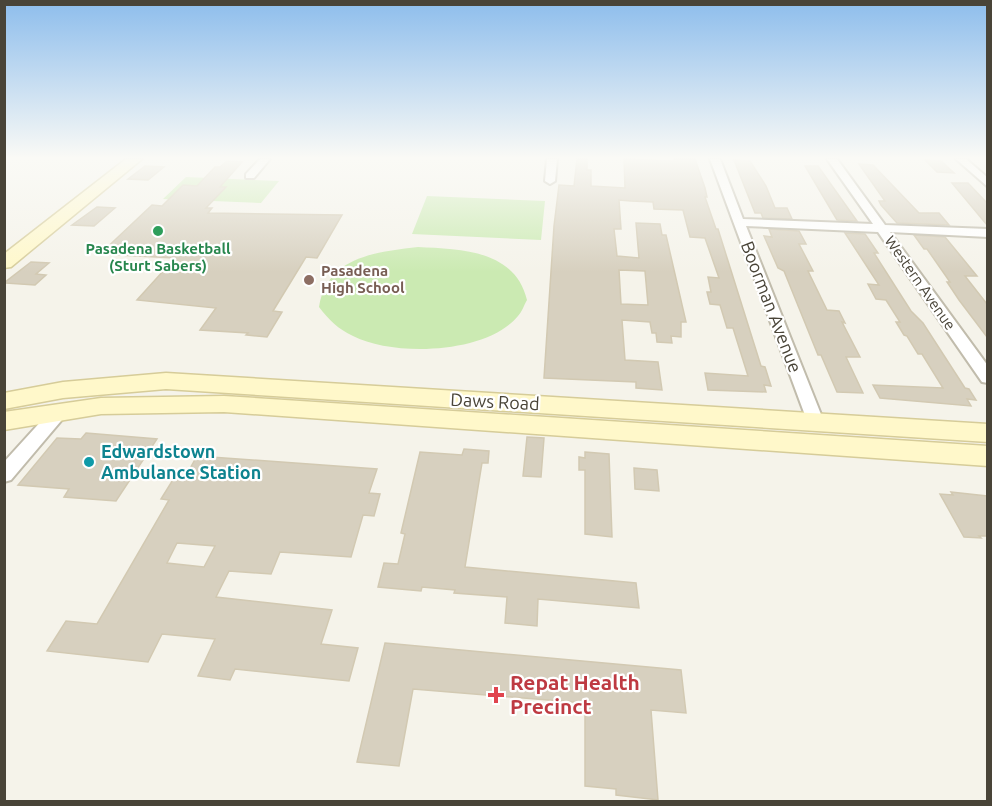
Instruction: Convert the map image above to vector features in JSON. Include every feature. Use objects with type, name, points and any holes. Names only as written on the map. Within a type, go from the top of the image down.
[{"type":"main road","points":[[4,250],[73,197]]},
{"type":"main road","points":[[4,263],[88,197]]},
{"type":"main road","name":"Daws Road","points":[[4,421],[61,401],[166,381],[430,398],[527,414],[550,426],[987,456]]},
{"type":"main road","points":[[293,388],[341,399],[388,402],[392,415],[430,398]]},
{"type":"main road","name":"Daws Road","points":[[4,401],[61,401],[102,406],[224,404],[392,415],[527,414],[815,422],[987,433]]},
{"type":"main road","points":[[783,442],[810,428],[815,422],[835,434],[877,448]]},
{"type":"street","name":"Boorman Avenue","points":[[729,197],[815,422]]},
{"type":"street","name":"Western Avenue","points":[[859,197],[987,378]]},
{"type":"street","points":[[739,222],[987,233]]},
{"type":"street","points":[[4,475],[61,401]]},
{"type":"green space","points":[[165,197],[266,197],[261,203],[163,199]]},
{"type":"green space","points":[[427,197],[545,201],[541,240],[412,234]]},
{"type":"green space","points":[[418,247],[468,251],[499,262],[521,283],[527,300],[521,313],[504,329],[485,338],[463,345],[415,349],[371,343],[353,336],[334,324],[319,307],[324,290],[332,277],[343,267],[370,255]]},
{"type":"building","points":[[171,197],[217,197],[206,208],[212,208],[208,213],[342,215],[317,258],[306,257],[273,311],[282,312],[267,337],[246,335],[248,333],[200,330],[216,308],[137,300],[175,258],[100,254],[152,205],[162,206]]},
{"type":"building","points":[[558,197],[707,197],[705,197],[716,229],[718,229],[761,366],[765,367],[771,386],[764,385],[766,392],[708,390],[705,373],[748,376],[733,328],[727,328],[720,305],[710,304],[707,292],[711,292],[708,277],[719,278],[705,238],[690,237],[683,210],[654,209],[653,202],[619,200],[621,229],[614,229],[617,256],[639,258],[636,223],[660,224],[662,235],[666,235],[686,322],[681,322],[681,337],[671,336],[672,343],[657,342],[656,333],[652,333],[650,322],[622,320],[625,360],[658,362],[662,390],[636,388],[636,382],[544,378]],"holes":[[[619,270],[645,271],[648,305],[621,304]]]},
{"type":"building","points":[[749,197],[770,197],[775,208],[787,208],[792,219],[763,218],[761,213],[755,213]]},
{"type":"building","points":[[823,197],[840,197],[857,221],[837,220]]},
{"type":"building","points":[[882,197],[903,197],[919,213],[939,213],[949,225],[897,223],[879,201],[885,201]]},
{"type":"building","points":[[963,197],[981,197],[987,203],[987,225]]},
{"type":"building","points":[[97,207],[115,208],[94,226],[72,225]]},
{"type":"building","points":[[769,229],[799,231],[806,244],[799,244],[813,271],[808,271],[827,310],[839,311],[845,323],[842,322],[860,357],[846,357],[863,393],[837,392],[821,355],[818,355],[784,271],[778,268],[764,236],[772,237]]},
{"type":"building","points":[[845,233],[865,234],[878,253],[874,253],[911,311],[923,323],[965,388],[969,389],[976,400],[967,399],[971,406],[880,398],[873,385],[943,388],[922,354],[918,354],[907,336],[904,335],[896,322],[900,322],[886,300],[876,299],[868,284],[879,285]]},
{"type":"building","points":[[914,235],[945,237],[977,276],[965,276],[987,304],[987,337],[959,300],[947,282],[950,282],[927,249],[924,249]]},
{"type":"building","points":[[31,262],[49,263],[36,274],[46,275],[35,285],[4,283]]},
{"type":"building","name":"Edwardstown Ambulance Station","points":[[86,433],[157,439],[116,501],[64,497],[69,489],[18,485],[57,438],[81,439]]},
{"type":"building","points":[[527,437],[544,438],[541,477],[523,476]]},
{"type":"building","points":[[464,449],[489,451],[488,463],[482,463],[465,567],[636,583],[639,608],[538,599],[537,626],[505,623],[507,597],[454,593],[455,590],[422,587],[421,591],[378,587],[384,563],[398,564],[405,534],[401,533],[420,452],[462,455]]},
{"type":"building","points":[[585,452],[609,454],[612,537],[585,534],[585,470],[579,470],[579,457],[585,458]]},
{"type":"building","points":[[197,456],[377,469],[369,493],[380,494],[374,516],[363,515],[351,557],[280,552],[271,574],[229,571],[216,597],[332,610],[321,644],[358,648],[349,681],[235,669],[230,680],[198,676],[215,639],[162,634],[148,662],[47,651],[66,621],[97,624],[169,500],[161,499],[174,478],[184,479]],"holes":[[[177,543],[215,546],[204,567],[167,563]]]},
{"type":"building","points":[[634,468],[657,470],[659,491],[635,489]]},
{"type":"building","points":[[951,492],[987,496],[987,536],[964,537],[940,494],[953,495]]},
{"type":"building","points":[[385,643],[681,670],[686,713],[651,710],[658,800],[616,795],[616,789],[585,786],[585,703],[413,689],[399,766],[357,762]]},
{"type":"place","name":"Pasadena Basketball (Sturt Sabers)","points":[[158,231]]},
{"type":"place","name":"Pasadena High School","points":[[309,280]]},
{"type":"place","name":"Edwardstown Ambulance Station","points":[[89,462]]},
{"type":"place","name":"Repat Health Precinct","points":[[496,695]]}]
